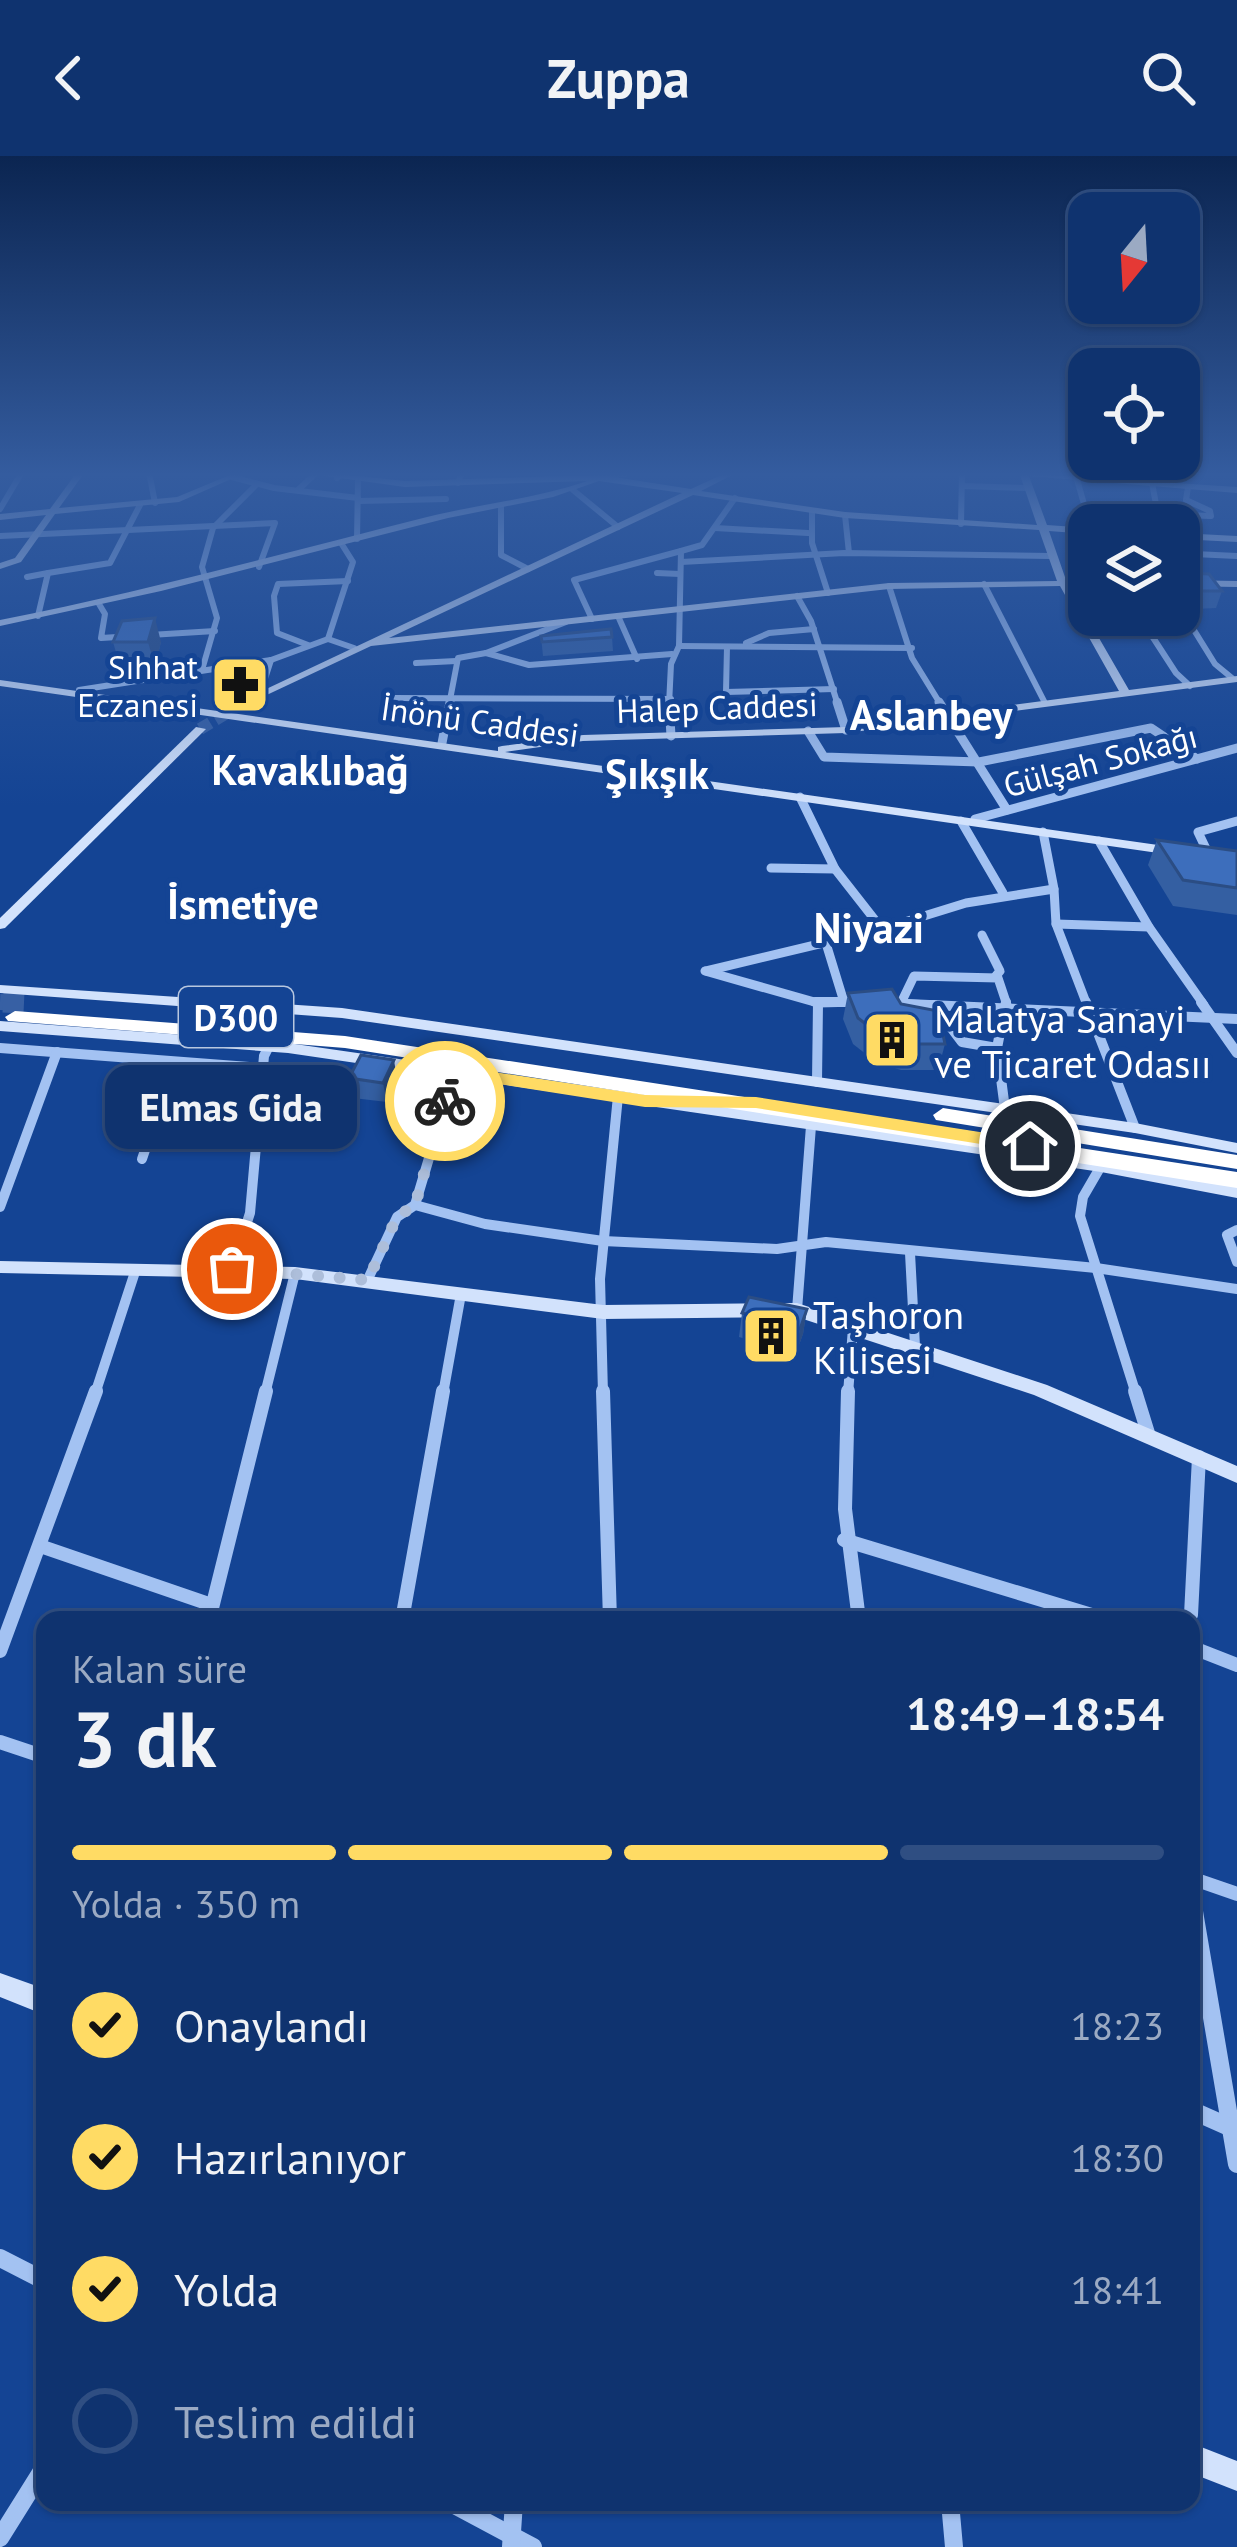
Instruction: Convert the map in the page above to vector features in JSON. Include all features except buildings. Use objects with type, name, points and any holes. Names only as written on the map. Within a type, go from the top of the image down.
[{"type":"highway","name":"D300","points":[[12,1014],[332,1027],[1237,1162]]},
{"type":"highway","name":"D300","points":[[12,1014],[345,1042],[1237,1180]]},
{"type":"highway","points":[[645,1101],[756,1102]]},
{"type":"main road","points":[[0,623],[188,584]]},
{"type":"main road","points":[[145,780],[160,777],[219,715],[495,584]]},
{"type":"main road","points":[[363,645],[889,586],[1000,584]]},
{"type":"main road","points":[[1063,584],[1124,691]]},
{"type":"main road","points":[[1200,584],[1237,584]]},
{"type":"main road","name":"Halep Caddesi","points":[[490,751],[583,738],[846,730],[1234,679]]},
{"type":"main road","points":[[0,682],[79,690],[219,715]]},
{"type":"main road","points":[[0,682],[203,714],[239,715]]},
{"type":"main road","points":[[239,715],[253,697]]},
{"type":"main road","points":[[145,780],[138,773],[203,714],[239,715]]},
{"type":"main road","name":"İnönü Caddesi","points":[[239,715],[1216,855]]},
{"type":"main road","name":"İnönü Caddesi","points":[[239,715],[1216,855]]},
{"type":"main road","points":[[0,914],[200,729],[0,925]]},
{"type":"main road","points":[[0,993],[12,1014]]},
{"type":"main road","points":[[12,1014],[322,1010],[1135,1128],[1237,1148]]},
{"type":"main road","points":[[12,1014],[455,1071],[1101,1166],[1237,1192]]},
{"type":"main road","points":[[659,1073],[681,1069],[757,1079],[775,1076]]},
{"type":"main road","points":[[0,1267],[295,1273],[603,1312],[796,1310],[915,1346],[1148,1433],[1237,1475]]},
{"type":"main road","points":[[0,1985],[36,1999]]},
{"type":"main road","points":[[1200,2462],[1237,2476]]},
{"type":"street","points":[[38,616],[46,584]]},
{"type":"street","points":[[202,670],[219,596],[211,584]]},
{"type":"street","points":[[288,584],[278,584],[274,596],[277,632],[308,645]]},
{"type":"street","points":[[328,639],[347,584]]},
{"type":"street","points":[[576,584],[592,619]]},
{"type":"street","points":[[680,584],[680,646]]},
{"type":"street","points":[[825,584],[829,593]]},
{"type":"street","points":[[984,584],[1046,704]]},
{"type":"street","points":[[889,586],[912,658],[1007,810]]},
{"type":"street","points":[[797,596],[814,629],[846,730]]},
{"type":"street","points":[[99,604],[105,614],[101,638],[214,631]]},
{"type":"street","points":[[618,616],[637,658]]},
{"type":"street","points":[[416,663],[456,661],[486,653],[566,622]]},
{"type":"street","points":[[742,643],[753,643],[770,633],[814,629]]},
{"type":"street","points":[[1152,636],[1190,686]]},
{"type":"street","points":[[1197,636],[1215,664],[1234,679]]},
{"type":"street","points":[[79,690],[271,660],[328,639],[363,645]]},
{"type":"street","points":[[486,653],[529,665],[672,654],[680,646],[912,649]]},
{"type":"street","points":[[727,647],[726,692],[833,689]]},
{"type":"street","points":[[671,736],[672,654]]},
{"type":"street","points":[[253,697],[271,660]]},
{"type":"street","points":[[442,743],[456,661]]},
{"type":"street","points":[[393,698],[671,699]]},
{"type":"street","points":[[502,709],[505,698]]},
{"type":"street","points":[[808,731],[824,757],[980,762],[1151,728],[1197,759]]},
{"type":"street","name":"Gülşah Sokağı","points":[[968,820],[1237,748]]},
{"type":"street","points":[[800,797],[835,869],[881,929]]},
{"type":"street","points":[[968,820],[1003,893]]},
{"type":"street","points":[[1216,855],[1198,832],[1237,821]]},
{"type":"street","points":[[1043,832],[1056,924],[1135,1128]]},
{"type":"street","points":[[1099,841],[1149,927],[1237,1053]]},
{"type":"street","points":[[771,868],[835,869]]},
{"type":"street","points":[[1054,889],[1003,893],[949,905],[881,929],[704,971],[818,1003],[1237,1019]]},
{"type":"street","points":[[1056,924],[1149,927]]},
{"type":"street","points":[[901,1003],[914,976],[995,976],[1000,971],[982,935]]},
{"type":"street","points":[[825,940],[844,1002]]},
{"type":"street","points":[[995,976],[1008,1007],[997,1048],[1005,1109]]},
{"type":"street","points":[[817,1082],[818,1003]]},
{"type":"street","points":[[934,1005],[962,1042],[997,1048]]},
{"type":"street","points":[[232,1269],[250,1213],[262,1068],[269,1046]]},
{"type":"street","points":[[0,1048],[262,1068]]},
{"type":"street","points":[[0,1207],[56,1052]]},
{"type":"street","points":[[142,1159],[175,1062]]},
{"type":"street","points":[[368,1280],[397,1217],[415,1205],[455,1071]]},
{"type":"street","points":[[610,1611],[603,1241],[618,1096]]},
{"type":"street","points":[[796,1310],[811,1126]]},
{"type":"street","points":[[1101,1166],[1083,1197],[1080,1216],[1148,1433]]},
{"type":"street","points":[[415,1205],[484,1224],[603,1241],[777,1249],[804,1242],[1096,1268],[1237,1289]]},
{"type":"street","points":[[1237,1229],[1227,1235],[1237,1262]]},
{"type":"street","points":[[910,1252],[915,1346]]},
{"type":"street","points":[[0,1651],[135,1272]]},
{"type":"street","points":[[210,1611],[295,1273]]},
{"type":"street","points":[[403,1611],[460,1294]]},
{"type":"street","points":[[853,1328],[842,1455],[844,1540],[857,1611]]},
{"type":"street","points":[[1191,1611],[1199,1457]]},
{"type":"street","points":[[844,1540],[1078,1611]]},
{"type":"street","points":[[40,1546],[207,1611]]},
{"type":"street","points":[[1200,1651],[1237,1665]]},
{"type":"street","points":[[0,1742],[36,1753]]},
{"type":"street","points":[[1200,1881],[1237,1894]]},
{"type":"street","points":[[1200,1944],[1237,2164]]},
{"type":"street","points":[[1200,2114],[1233,2129]]},
{"type":"street","points":[[0,2258],[36,2277]]},
{"type":"street","points":[[0,2538],[36,2480]]},
{"type":"street","points":[[463,2511],[510,2542],[533,2547]]},
{"type":"street","points":[[510,2542],[513,2511]]},
{"type":"street","points":[[951,2511],[954,2547]]},
{"type":"tunnel","points":[[240,705],[252,698]]},
{"type":"tunnel","points":[[240,705],[245,702]]},
{"type":"tunnel","points":[[200,729],[240,705]]},
{"type":"tunnel","points":[[0,1002],[24,1003],[3,1002]]},
{"type":"way so far","points":[[232,1269],[368,1280],[397,1217],[415,1205],[445,1101]]},
{"type":"place","name":"Sıhhat Eczanesi","points":[[240,685]]},
{"type":"place","name":"Malatya Sanayi ve Ticaret Odasıı","points":[[892,1040]]},
{"type":"place","name":"Elmas Gida","points":[[232,1269]]},
{"type":"place","name":"Taşhoron Kilisesi","points":[[771,1336]]},
{"type":"district","name":"Aslanbey","points":[[931,714]]},
{"type":"district","name":"Kavaklıbağ","points":[[310,769]]},
{"type":"district","name":"Şıkşık","points":[[657,773]]},
{"type":"district","name":"İsmetiye","points":[[243,903]]},
{"type":"district","name":"Niyazi","points":[[869,927]]},
{"type":"route","points":[[445,1101],[455,1071],[645,1101],[756,1102],[1030,1146]]}]
